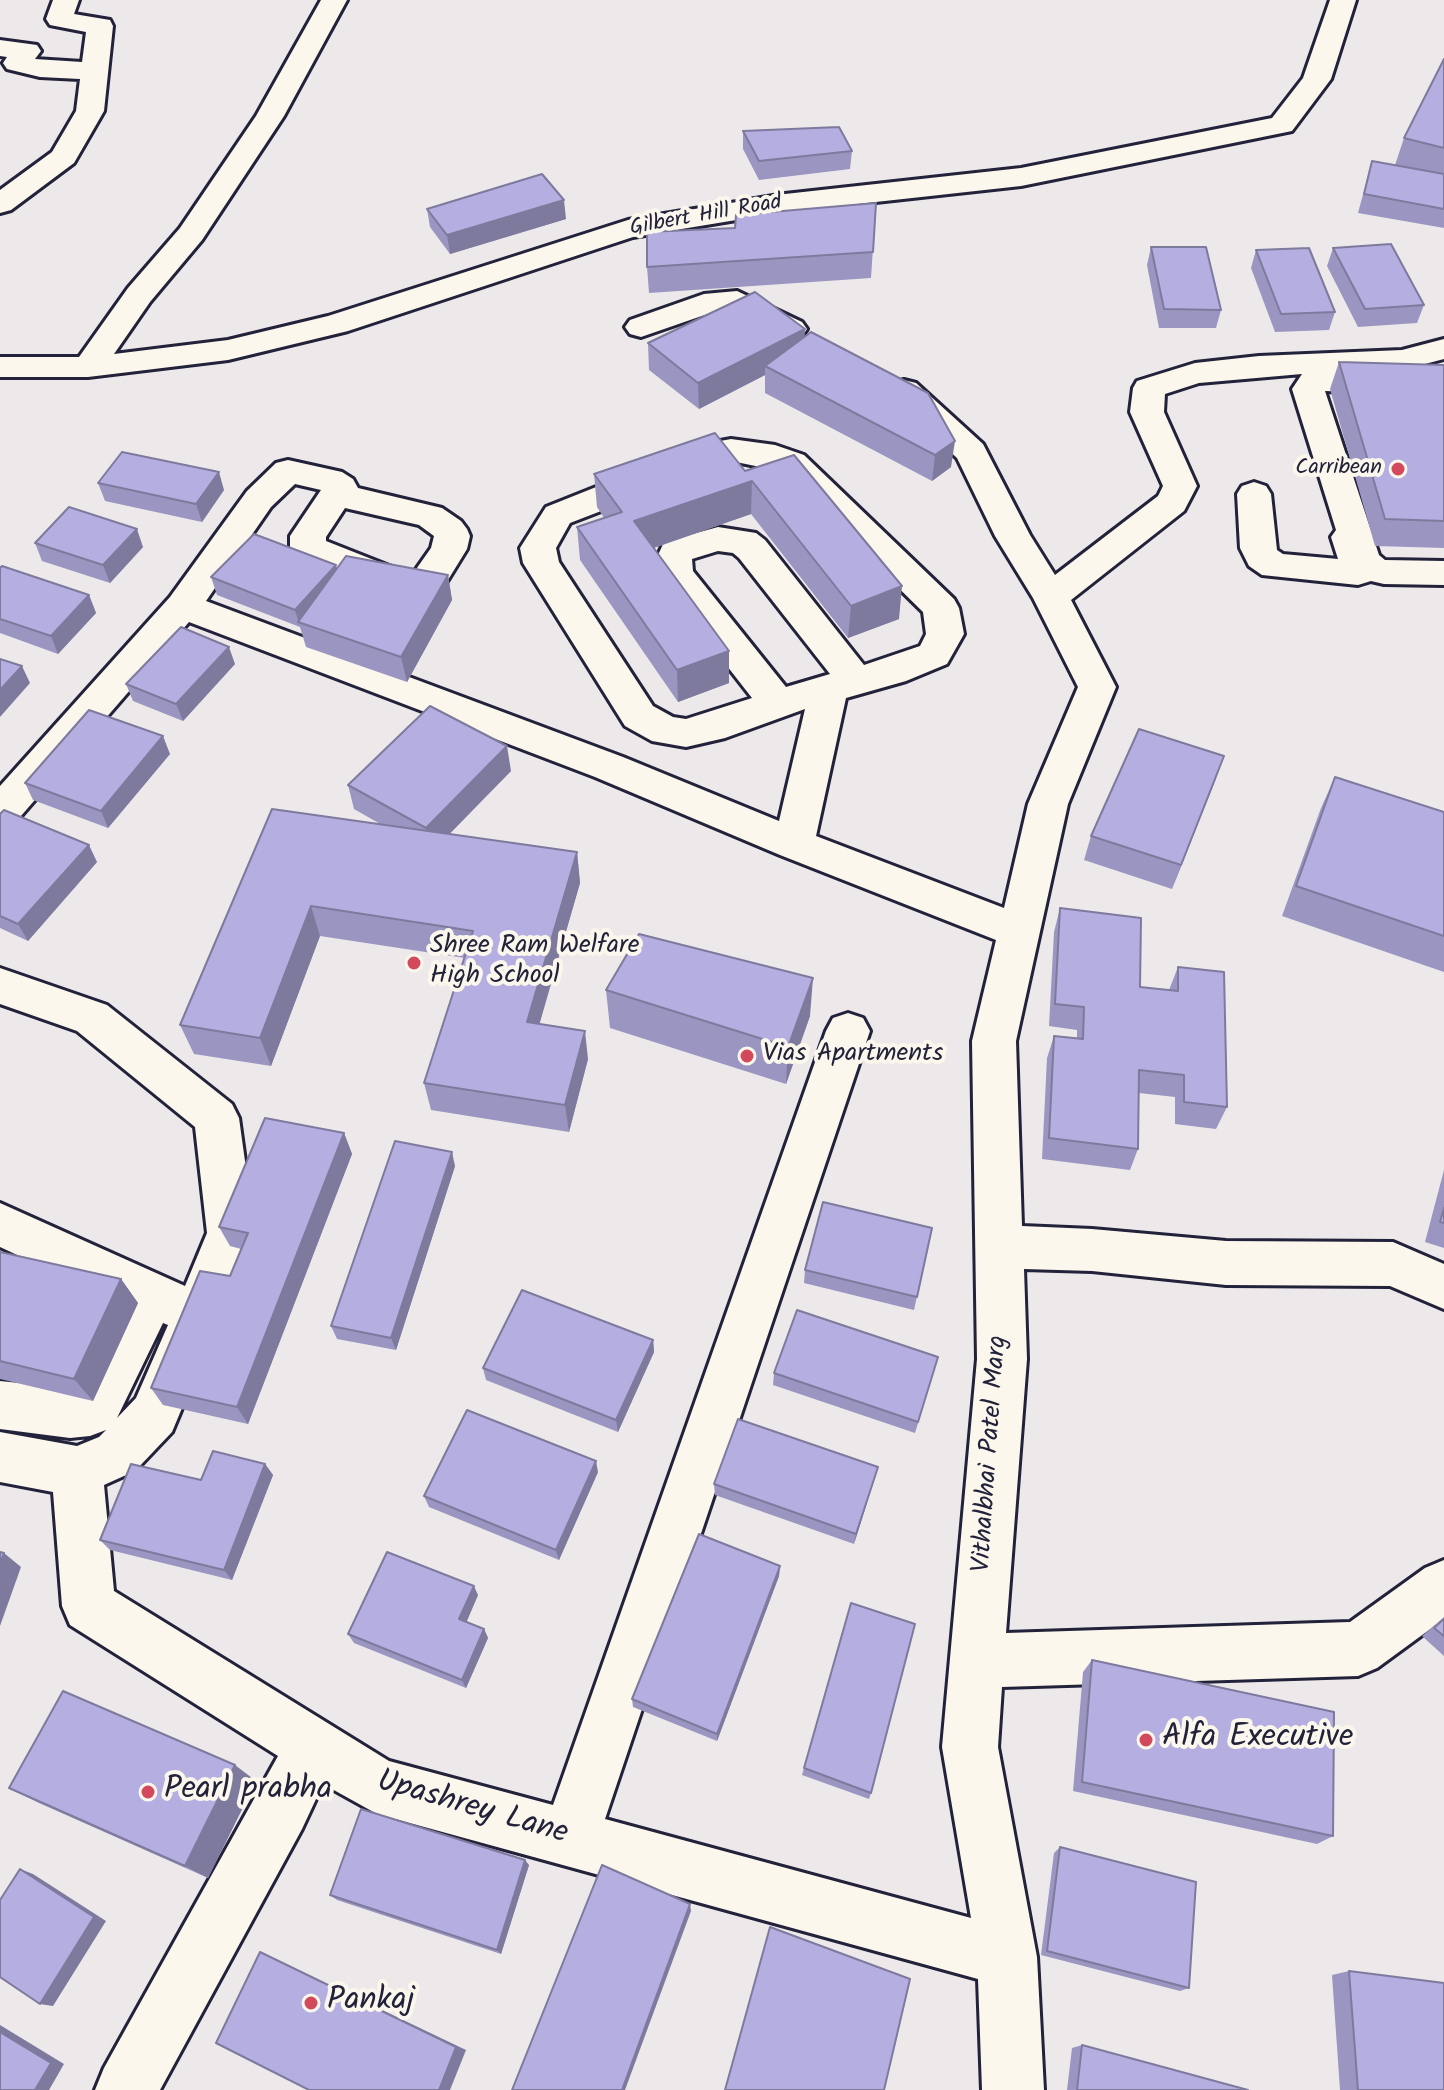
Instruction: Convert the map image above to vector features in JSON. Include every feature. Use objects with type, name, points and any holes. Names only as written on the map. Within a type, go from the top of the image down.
[{"type":"street","points":[[0,204],[64,157],[90,111],[100,26],[59,19],[66,0]]},
{"type":"street","points":[[88,367],[139,295],[191,234],[270,116],[334,0]]},
{"type":"street","name":"Gilbert Hill Road","points":[[0,367],[88,367],[228,350],[337,324],[628,229],[785,203],[1021,177],[1282,125],[1317,79],[1343,0]]},
{"type":"street","points":[[0,48],[27,51],[17,63],[40,69],[95,71]]},
{"type":"street","points":[[641,327],[715,301],[737,300],[825,347]]},
{"type":"street","points":[[1209,388],[1402,360],[1444,349]]},
{"type":"street","points":[[881,377],[909,392],[971,452],[1013,536],[1051,597],[1172,503],[1180,486],[1147,412],[1149,388],[1183,375],[1294,376]]},
{"type":"street","points":[[1254,494],[1255,539],[1262,557],[1268,562],[1275,566],[1358,573],[1358,565],[1294,376]]},
{"type":"street","points":[[1444,385],[1318,380],[1310,383],[1308,389],[1363,560],[1371,568],[1384,572],[1444,573]]},
{"type":"street","points":[[716,452],[757,452],[792,463],[941,608],[945,634],[934,655],[893,671],[842,684],[711,728],[686,733],[665,730],[639,716],[541,563],[538,548],[545,532],[558,515],[716,452]]},
{"type":"street","points":[[0,813],[183,606],[259,499],[288,471],[303,472],[338,483],[341,491],[337,495]]},
{"type":"street","points":[[778,703],[676,575],[672,564],[677,551],[718,539],[743,542],[752,549],[842,684]]},
{"type":"street","name":"Vithalbhai Patel Marg","points":[[1013,2090],[1007,1957],[970,1747],[1002,1359],[994,1041],[1048,804],[1097,687],[1051,597]]},
{"type":"street","points":[[183,606],[609,767],[794,844],[1018,931]]},
{"type":"street","points":[[794,844],[842,684]]},
{"type":"street","points":[[609,767],[665,730]]},
{"type":"street","points":[[0,986],[92,1018],[216,1118],[231,1233],[175,1322],[154,1415],[117,1454],[35,1464],[24,1408],[81,1414],[90,1412],[102,1398],[127,1345],[175,1322]]},
{"type":"street","points":[[570,1838],[848,1031]]},
{"type":"street","points":[[0,1224],[175,1322]]},
{"type":"street","points":[[997,1247],[1092,1250],[1226,1263],[1393,1264],[1444,1287]]},
{"type":"street","points":[[102,1398],[154,1415]]},
{"type":"street","name":"Upashrey Lane","points":[[35,1464],[89,1606],[377,1786],[1007,1957]]},
{"type":"street","points":[[977,1661],[1358,1649],[1444,1587]]},
{"type":"street","points":[[126,2090],[282,1809],[312,1745]]},
{"type":"building","points":[[1444,59],[1444,148],[1404,138]]},
{"type":"building","points":[[839,127],[852,151],[759,161],[743,131]]},
{"type":"building","points":[[1372,161],[1444,174],[1444,209],[1364,194]]},
{"type":"building","points":[[542,174],[564,200],[447,235],[427,209]]},
{"type":"building","points":[[876,203],[873,252],[647,267],[647,232],[735,228],[736,215]]},
{"type":"building","points":[[1391,244],[1424,305],[1365,309],[1333,248]]},
{"type":"building","points":[[1151,247],[1206,247],[1221,310],[1164,309]]},
{"type":"building","points":[[1309,248],[1335,312],[1281,314],[1256,250]]},
{"type":"building","points":[[755,292],[805,329],[698,383],[648,343]]},
{"type":"building","points":[[811,332],[928,393],[955,441],[935,455],[765,366]]},
{"type":"building","name":"Carribean","points":[[1339,362],[1444,365],[1444,521],[1385,519]]},
{"type":"building","points":[[715,433],[745,471],[794,455],[902,586],[851,606],[752,481],[634,521],[729,651],[677,670],[577,527],[622,512],[594,474]]},
{"type":"building","points":[[122,452],[219,472],[196,504],[98,483]]},
{"type":"building","points":[[69,507],[137,529],[103,565],[35,543]]},
{"type":"building","points":[[254,534],[336,565],[295,610],[211,577]]},
{"type":"building","points":[[346,556],[448,575],[401,657],[298,622]]},
{"type":"building","points":[[2,566],[89,595],[51,636],[0,619]]},
{"type":"building","points":[[181,627],[229,647],[176,704],[126,684]]},
{"type":"building","points":[[0,659],[22,666],[0,690]]},
{"type":"building","points":[[430,706],[507,746],[426,828],[348,785]]},
{"type":"building","points":[[89,710],[163,736],[101,811],[25,783]]},
{"type":"building","points":[[1139,729],[1224,756],[1181,865],[1091,836]]},
{"type":"building","points":[[1335,777],[1444,812],[1444,936],[1296,886]]},
{"type":"building","points":[[272,809],[577,852],[527,1022],[585,1031],[565,1105],[424,1083],[473,931],[311,906],[260,1038],[180,1025]]},
{"type":"building","points":[[4,810],[89,845],[18,924],[0,916],[0,814]]},
{"type":"building","points":[[1060,908],[1141,918],[1140,987],[1178,991],[1178,967],[1224,972],[1227,1107],[1184,1102],[1184,1075],[1139,1070],[1138,1149],[1049,1138],[1054,1036],[1083,1039],[1084,1007],[1055,1004]]},
{"type":"building","points":[[639,934],[813,978],[788,1047],[606,990]]},
{"type":"building","points":[[265,1118],[344,1133],[237,1407],[151,1388],[200,1271],[230,1276],[248,1233],[219,1227]]},
{"type":"building","points":[[395,1141],[452,1152],[391,1338],[331,1326]]},
{"type":"building","points":[[823,1202],[932,1228],[917,1297],[805,1270]]},
{"type":"building","points":[[0,1252],[121,1279],[74,1379],[0,1361]]},
{"type":"building","points":[[522,1290],[653,1340],[616,1420],[483,1368]]},
{"type":"building","points":[[797,1310],[938,1357],[918,1422],[774,1373]]},
{"type":"building","points":[[467,1410],[596,1461],[556,1550],[424,1496]]},
{"type":"building","points":[[738,1419],[878,1467],[856,1534],[714,1484]]},
{"type":"building","points":[[213,1451],[265,1464],[224,1570],[100,1540],[131,1464],[201,1480]]},
{"type":"building","points":[[699,1534],[780,1566],[717,1734],[632,1699]]},
{"type":"building","points":[[387,1552],[474,1586],[459,1619],[484,1629],[462,1680],[348,1634]]},
{"type":"building","points":[[851,1603],[915,1624],[871,1793],[804,1768]]},
{"type":"building","points":[[1444,1619],[1444,1636],[1434,1628]]},
{"type":"building","points":[[1092,1660],[1334,1712],[1333,1836],[1082,1782]]},
{"type":"building","name":"Pearl prabha","points":[[63,1691],[235,1765],[185,1866],[9,1788]]},
{"type":"building","points":[[361,1809],[525,1860],[497,1950],[330,1895]]},
{"type":"building","points":[[1060,1847],[1196,1882],[1189,1988],[1047,1951]]},
{"type":"building","points":[[602,1865],[690,1904],[622,2090],[512,2090]]},
{"type":"building","points":[[20,1869],[94,1917],[40,2004],[0,1977],[0,1900]]},
{"type":"building","points":[[770,1927],[910,1979],[884,2090],[725,2090]]},
{"type":"building","name":"Pankaj","points":[[260,1952],[456,2047],[439,2090],[309,2090],[216,2043]]},
{"type":"building","points":[[1349,1971],[1444,1983],[1444,2090],[1358,2090]]},
{"type":"building","points":[[0,2032],[51,2063],[35,2090],[0,2090]]},
{"type":"building","points":[[1082,2045],[1248,2090],[1077,2090]]},
{"type":"place","name":"Carribean","points":[[1398,469]]},
{"type":"place","name":"Shree Ram Welfare High School","points":[[414,963]]},
{"type":"place","name":"Vias Apartments","points":[[747,1056]]},
{"type":"place","name":"Alfa Executive","points":[[1146,1740]]},
{"type":"place","name":"Pearl prabha","points":[[148,1792]]},
{"type":"place","name":"Pankaj","points":[[311,2003]]}]
